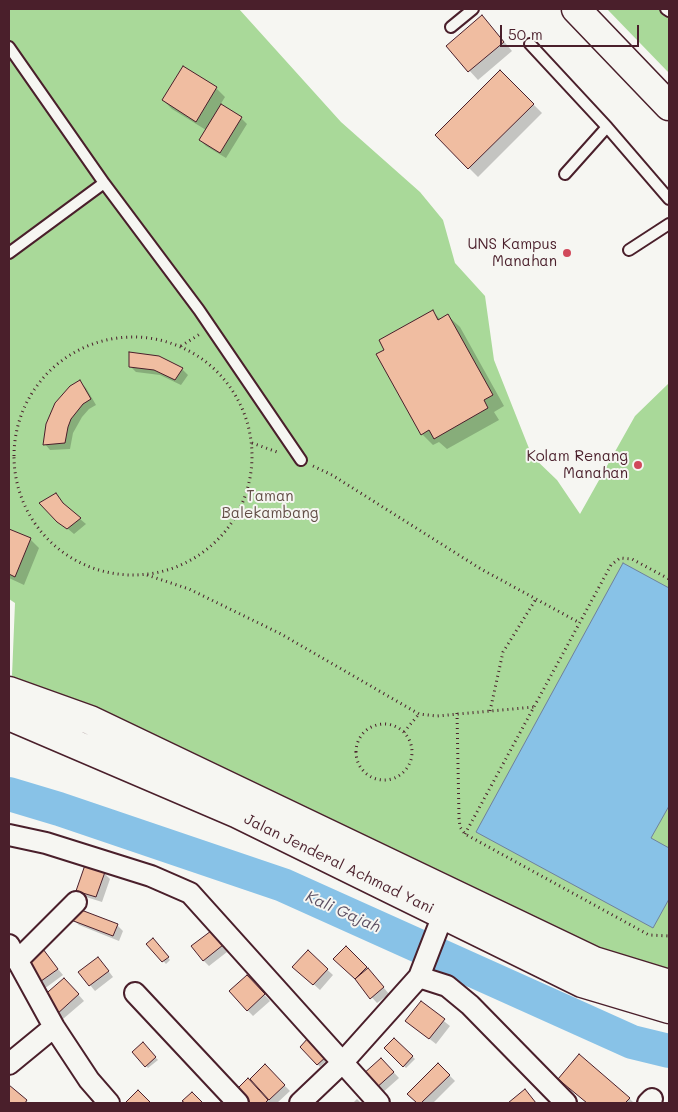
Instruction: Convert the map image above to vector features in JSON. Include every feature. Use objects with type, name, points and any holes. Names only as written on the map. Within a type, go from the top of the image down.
[{"type":"main road","points":[[576,9],[669,106]]},
{"type":"main road","name":"Jalan Jenderal Achmad Yani","points":[[9,691],[90,720],[444,913],[669,984]]},
{"type":"main road","name":"Jalan Jenderal Achmad Yani","points":[[9,716],[238,814],[582,982],[669,1009]]},
{"type":"street","points":[[9,835],[46,843],[151,876],[190,893],[379,1103]]},
{"type":"street","points":[[76,902],[13,953],[67,1048],[89,1080],[109,1103]]},
{"type":"street","points":[[300,1103],[342,1062],[420,974],[444,913]]},
{"type":"street","points":[[420,974],[447,986],[470,1005],[566,1103]]},
{"type":"street","points":[[135,993],[238,1103]]},
{"type":"street","points":[[9,1064],[54,1027]]},
{"type":"lane","points":[[450,27],[473,9]]},
{"type":"lane","points":[[530,44],[607,127],[669,199]]},
{"type":"lane","points":[[9,47],[104,183],[211,327],[301,460]]},
{"type":"lane","points":[[564,174],[607,127]]},
{"type":"lane","points":[[9,253],[104,183]]},
{"type":"lane","points":[[630,250],[669,224]]},
{"type":"path","points":[[181,346],[211,327]]},
{"type":"path","points":[[120,337],[151,338],[181,346],[208,363],[230,385],[244,413],[252,443],[251,474],[242,504],[226,530],[203,552],[176,567],[146,574],[114,573],[84,565],[57,548],[36,526],[21,498],[11,468],[14,437],[23,407],[39,381],[62,359],[89,344],[120,337]]},
{"type":"path","points":[[252,443],[301,460],[332,475],[481,569],[580,623]]},
{"type":"path","points":[[465,834],[611,565],[620,558],[632,559],[669,579]]},
{"type":"path","points":[[146,574],[189,588],[281,634],[419,714],[437,716],[534,707]]},
{"type":"path","points":[[490,710],[503,652],[536,599]]},
{"type":"path","points":[[457,713],[459,818],[460,827],[465,834],[649,936],[669,936]]},
{"type":"path","points":[[404,732],[419,714]]},
{"type":"path","points":[[376,725],[391,725],[404,732],[412,745],[412,760],[404,773],[391,780],[376,780],[364,772],[356,760],[356,745],[364,732],[376,725]]},
{"type":"green space","name":"Taman Balekambang","points":[[9,9],[239,9],[341,122],[420,192],[443,220],[455,263],[485,296],[494,360],[532,456],[557,480],[580,514],[635,416],[669,383],[669,972],[649,968],[512,910],[202,762],[12,676],[15,603],[9,599]]},
{"type":"green space","points":[[607,9],[669,9],[669,73]]},
{"type":"water","points":[[623,563],[669,588],[669,806],[651,838],[669,848],[669,899],[653,928],[476,832]]},
{"type":"building","points":[[482,15],[504,42],[468,72],[446,46]]},
{"type":"building","points":[[183,66],[217,87],[196,122],[162,100]]},
{"type":"building","points":[[500,70],[534,104],[468,169],[435,135]]},
{"type":"building","points":[[221,104],[242,117],[220,153],[199,140]]},
{"type":"building","points":[[433,310],[438,320],[448,314],[493,395],[484,400],[488,408],[434,439],[429,430],[421,435],[376,354],[384,350],[379,340]]},
{"type":"building","points":[[129,352],[159,356],[183,368],[175,380],[154,370],[129,367]]},
{"type":"building","points":[[80,380],[91,399],[83,404],[71,419],[65,443],[43,445],[46,424],[55,403],[70,386]]},
{"type":"building","points":[[56,493],[63,503],[81,518],[67,529],[57,522],[39,503]]},
{"type":"building","points":[[9,529],[31,538],[15,577],[9,574]]},
{"type":"building","points":[[85,865],[105,872],[96,897],[76,891]]},
{"type":"building","points":[[76,908],[118,924],[113,936],[71,920]]},
{"type":"building","points":[[211,931],[223,945],[203,961],[191,946]]},
{"type":"building","points":[[153,938],[169,957],[162,962],[146,944]]},
{"type":"building","points":[[346,946],[367,967],[355,979],[333,959]]},
{"type":"building","points":[[43,949],[58,969],[37,984],[22,965]]},
{"type":"building","points":[[308,950],[328,969],[313,985],[292,967]]},
{"type":"building","points":[[98,957],[109,971],[89,986],[78,972]]},
{"type":"building","points":[[368,968],[384,987],[370,999],[355,979]]},
{"type":"building","points":[[247,975],[265,994],[247,1011],[229,991]]},
{"type":"building","points":[[64,978],[79,994],[56,1015],[41,998]]},
{"type":"building","points":[[421,1001],[445,1019],[429,1039],[405,1021]]},
{"type":"building","points":[[309,1037],[327,1056],[317,1065],[300,1047]]},
{"type":"building","points":[[394,1038],[413,1056],[403,1067],[384,1048]]},
{"type":"building","points":[[143,1042],[156,1057],[145,1067],[132,1052]]},
{"type":"building","points":[[579,1054],[630,1098],[625,1103],[587,1103],[558,1079]]},
{"type":"building","points":[[381,1058],[394,1072],[375,1089],[362,1075]]},
{"type":"building","points":[[438,1063],[450,1075],[421,1103],[417,1103],[407,1094]]},
{"type":"building","points":[[265,1064],[285,1085],[269,1100],[250,1079]]},
{"type":"building","points":[[248,1078],[268,1100],[265,1103],[250,1103],[237,1089]]},
{"type":"building","points":[[9,1085],[27,1100],[25,1103],[9,1103]]},
{"type":"building","points":[[525,1089],[536,1103],[508,1103]]},
{"type":"building","points":[[138,1090],[151,1103],[125,1103]]},
{"type":"building","points":[[192,1092],[203,1103],[185,1103],[182,1101]]},
{"type":"waterway","name":"Kali Gajah","points":[[9,794],[59,809],[283,885],[632,1042],[669,1051]]},
{"type":"place","name":"UNS Kampus Manahan","points":[[567,253]]},
{"type":"place","name":"Kolam Renang Manahan","points":[[638,465]]}]
